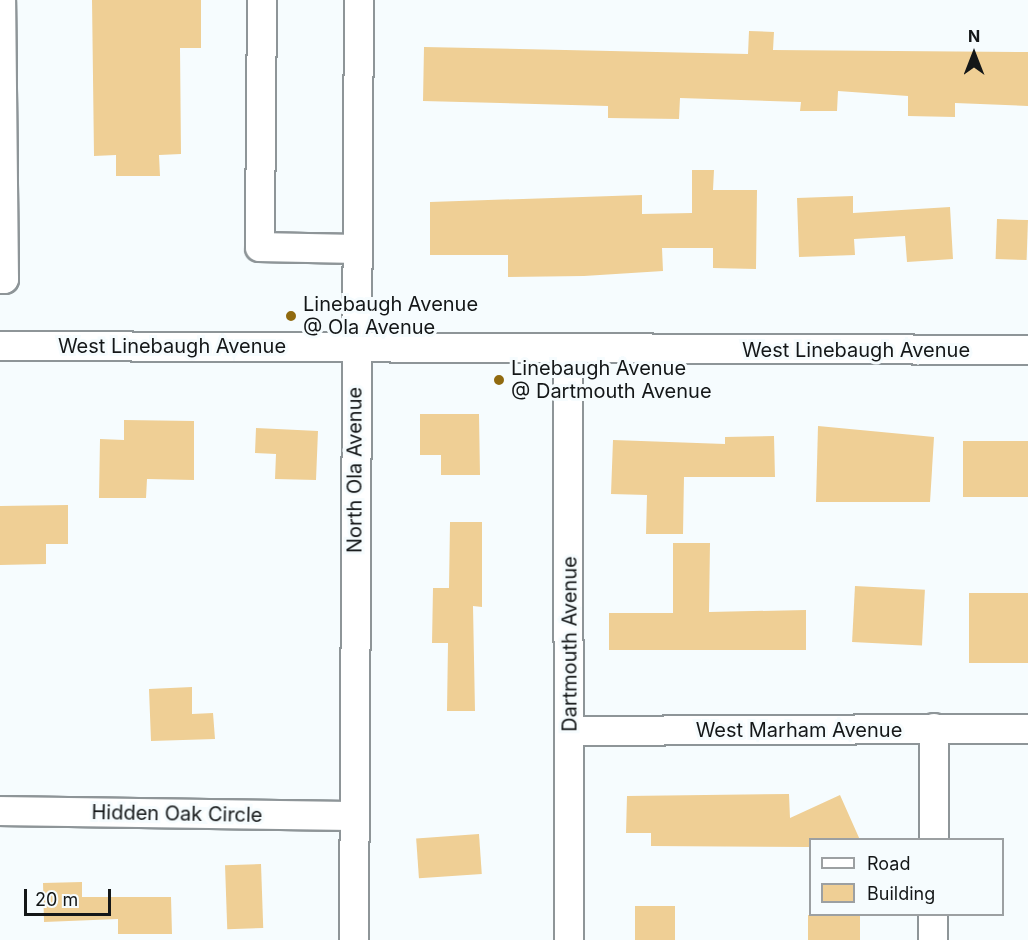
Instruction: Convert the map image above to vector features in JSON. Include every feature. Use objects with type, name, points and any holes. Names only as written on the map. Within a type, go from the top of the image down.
[{"type":"street","points":[[0,279],[4,279],[1,0]]},
{"type":"street","points":[[262,0],[260,247],[356,249]]},
{"type":"street","points":[[346,0],[359,0]]},
{"type":"street","name":"North Ola Avenue","points":[[354,940],[355,347],[359,0]]},
{"type":"street","name":"West Linebaugh Avenue","points":[[0,346],[1028,350]]},
{"type":"street","name":"Dartmouth Avenue","points":[[568,349],[571,731],[569,940]]},
{"type":"street","points":[[934,729],[934,838]]},
{"type":"street","name":"West Marham Avenue","points":[[571,731],[1028,729]]},
{"type":"street","name":"Hidden Oak Circle","points":[[0,811],[354,816]]},
{"type":"street","points":[[933,916],[933,940]]},
{"type":"building","points":[[92,0],[201,0],[201,48],[180,48],[181,154],[159,155],[160,176],[116,176],[116,155],[94,156]]},
{"type":"building","points":[[749,31],[774,32],[773,50],[1028,52],[1028,106],[955,103],[955,117],[908,116],[908,96],[838,91],[837,111],[800,111],[801,102],[680,98],[679,119],[608,118],[608,106],[423,101],[424,47],[748,54]]},
{"type":"building","points":[[692,170],[714,170],[713,190],[757,190],[756,269],[713,268],[713,248],[662,248],[663,271],[584,276],[508,277],[508,255],[430,255],[430,202],[642,195],[642,214],[692,213]]},
{"type":"building","points":[[853,196],[853,213],[950,207],[953,259],[907,262],[905,236],[854,239],[855,255],[799,257],[797,198]]},
{"type":"building","points":[[997,219],[1028,220],[1027,260],[996,259]]},
{"type":"building","points":[[420,414],[479,414],[480,475],[441,475],[441,455],[420,455]]},
{"type":"building","points":[[124,420],[194,421],[194,480],[147,479],[146,498],[99,498],[100,439],[124,440]]},
{"type":"building","points":[[818,426],[934,437],[930,502],[816,502]]},
{"type":"building","points":[[256,428],[318,431],[316,480],[275,479],[276,454],[255,453]]},
{"type":"building","points":[[774,436],[775,477],[684,477],[683,534],[646,534],[647,495],[611,494],[613,440],[725,444],[725,437]]},
{"type":"building","points":[[963,441],[1028,441],[1028,497],[963,497]]},
{"type":"building","points":[[68,505],[68,544],[46,544],[46,564],[0,565],[0,506]]},
{"type":"building","points":[[450,522],[482,522],[482,607],[473,606],[475,711],[447,711],[448,643],[432,643],[433,588],[449,588]]},
{"type":"building","points":[[673,543],[710,543],[709,612],[806,610],[806,650],[609,650],[609,613],[673,613]]},
{"type":"building","points":[[855,586],[925,590],[922,646],[852,642]]},
{"type":"building","points":[[969,593],[1028,593],[1028,663],[969,663]]},
{"type":"building","points":[[192,687],[192,714],[213,713],[215,739],[151,741],[149,689]]},
{"type":"building","points":[[789,794],[790,818],[840,795],[859,838],[809,838],[809,847],[651,846],[651,833],[626,833],[627,796]]},
{"type":"building","points":[[479,834],[482,874],[419,878],[416,838]]},
{"type":"building","points":[[261,864],[263,928],[227,929],[225,865]]},
{"type":"building","points":[[82,882],[82,897],[171,897],[172,934],[118,934],[118,919],[44,922],[43,883]]},
{"type":"building","points":[[635,906],[675,906],[675,940],[635,940]]},
{"type":"building","points":[[808,915],[860,916],[860,940],[808,940]]},
{"type":"place","name":"Linebaugh Avenue @ Ola Avenue","points":[[291,316]]},
{"type":"place","name":"Linebaugh Avenue @ Dartmouth Avenue","points":[[499,380]]}]
